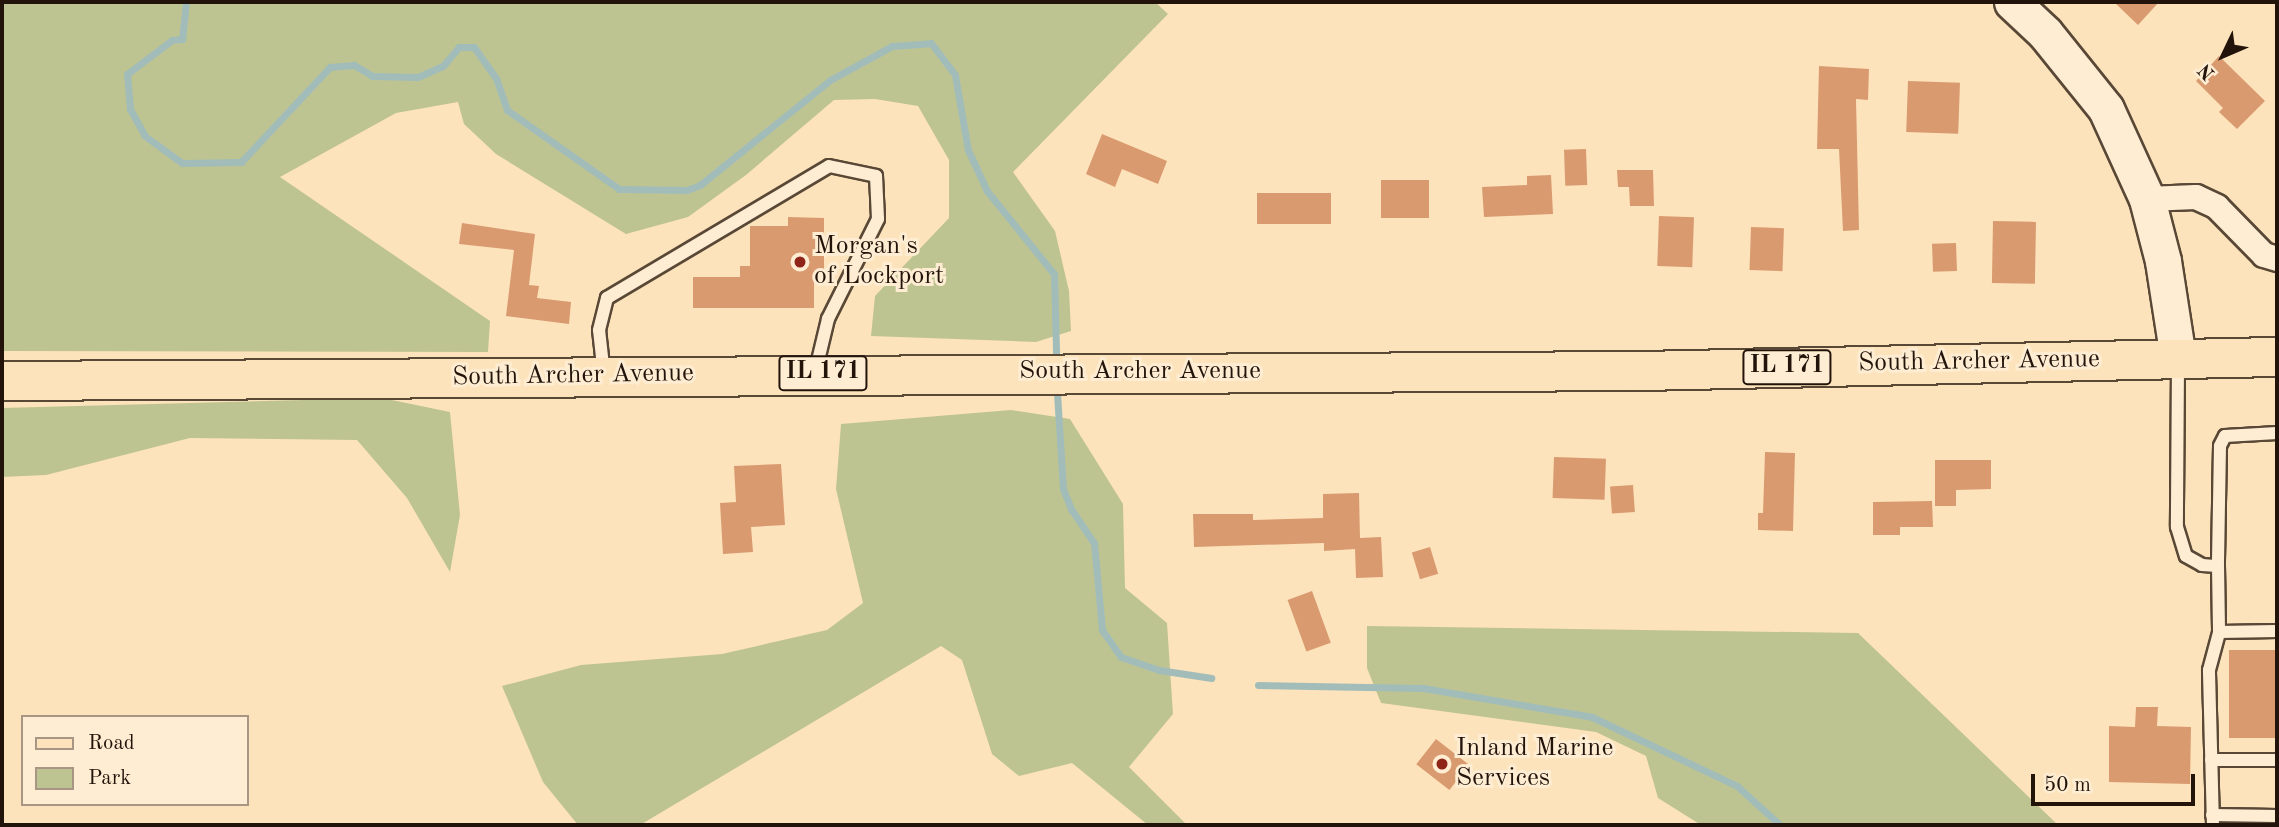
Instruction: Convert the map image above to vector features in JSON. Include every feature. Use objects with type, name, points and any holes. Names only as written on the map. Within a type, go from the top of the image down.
[{"type":"main road","name":"South Archer Avenue","points":[[2,381],[815,373],[1630,371],[2277,357]]},
{"type":"street","points":[[2012,2],[2045,33],[2106,109],[2147,199],[2163,261],[2178,358]]},
{"type":"street","points":[[2147,199],[2196,197],[2217,207],[2264,255],[2277,259]]},
{"type":"lane","points":[[604,376],[599,330],[607,298],[829,166],[876,176],[878,219],[828,319],[815,373]]},
{"type":"lane","points":[[2178,358],[2177,527],[2186,556],[2202,565],[2218,566]]},
{"type":"lane","points":[[2277,433],[2225,436],[2220,446],[2220,632],[2209,670],[2212,820],[2277,816]]},
{"type":"lane","points":[[2220,632],[2277,631]]},
{"type":"lane","points":[[2211,760],[2277,760]]},
{"type":"green space","points":[[2,2],[1155,2],[1168,14],[1013,172],[1055,231],[1069,291],[1071,331],[1036,342],[871,336],[875,296],[949,218],[949,160],[918,106],[875,99],[834,100],[746,175],[688,217],[626,234],[496,154],[464,124],[458,102],[396,113],[280,177],[490,321],[488,352],[2,351]]},
{"type":"green space","points":[[382,398],[450,412],[460,515],[450,572],[407,498],[357,440],[190,438],[46,475],[2,477],[2,408]]},
{"type":"green space","points":[[1011,410],[1070,419],[1123,504],[1125,588],[1167,623],[1173,714],[1129,767],[1187,825],[1148,825],[1072,763],[1019,776],[992,754],[962,660],[941,646],[640,825],[578,825],[543,782],[502,686],[581,665],[722,654],[827,630],[863,603],[836,489],[841,424]]},
{"type":"green space","points":[[1367,626],[1858,633],[2058,825],[1701,825],[1658,798],[1646,756],[1596,732],[1381,703],[1367,668]]},
{"type":"building","points":[[2114,2],[2159,2],[2138,25]]},
{"type":"building","points":[[2219,56],[2265,101],[2237,129],[2219,112],[2223,108],[2196,81]]},
{"type":"building","points":[[1819,66],[1869,69],[1868,100],[1856,99],[1859,230],[1843,231],[1839,149],[1817,149]]},
{"type":"building","points":[[1908,81],[1960,83],[1958,134],[1906,132]]},
{"type":"building","points":[[1102,134],[1167,161],[1158,184],[1122,169],[1115,187],[1086,174]]},
{"type":"building","points":[[1586,149],[1587,185],[1565,186],[1564,150]]},
{"type":"building","points":[[1617,170],[1653,170],[1654,206],[1630,206],[1629,187],[1618,187]]},
{"type":"building","points":[[1551,175],[1553,214],[1484,217],[1482,187],[1527,185],[1527,176]]},
{"type":"building","points":[[1381,180],[1429,180],[1429,218],[1381,218]]},
{"type":"building","points":[[1257,193],[1331,193],[1331,224],[1257,224]]},
{"type":"building","points":[[1659,216],[1694,217],[1692,267],[1657,266]]},
{"type":"building","name":"Morgan's of Lockport","points":[[788,217],[824,218],[824,277],[814,277],[814,308],[693,308],[693,277],[740,277],[740,266],[750,266],[750,226],[788,226]]},
{"type":"building","points":[[1993,221],[2036,222],[2035,284],[1992,283]]},
{"type":"building","points":[[462,223],[535,234],[529,285],[539,286],[537,298],[571,302],[569,324],[506,316],[514,250],[459,244]]},
{"type":"building","points":[[1751,227],[1784,228],[1782,271],[1749,270]]},
{"type":"building","points":[[1956,243],[1957,271],[1933,272],[1932,244]]},
{"type":"building","points":[[1765,452],[1795,453],[1793,531],[1758,530],[1758,513],[1763,513]]},
{"type":"building","points":[[1554,457],[1606,459],[1605,500],[1553,498]]},
{"type":"building","points":[[1935,460],[1991,460],[1991,489],[1956,490],[1956,506],[1935,506]]},
{"type":"building","points":[[781,464],[785,525],[751,527],[753,552],[723,554],[720,503],[736,502],[734,466]]},
{"type":"building","points":[[1633,485],[1635,512],[1612,514],[1610,487]]},
{"type":"building","points":[[1359,493],[1360,538],[1381,537],[1383,577],[1356,578],[1355,549],[1324,551],[1324,543],[1194,547],[1193,514],[1253,514],[1253,520],[1323,518],[1323,494]]},
{"type":"building","points":[[1932,501],[1933,527],[1900,527],[1900,535],[1873,535],[1873,502]]},
{"type":"building","points":[[1430,547],[1438,574],[1420,579],[1412,553]]},
{"type":"building","points":[[1312,591],[1331,643],[1306,652],[1288,600]]},
{"type":"building","points":[[2229,650],[2277,650],[2277,738],[2229,738]]},
{"type":"building","points":[[2136,707],[2158,707],[2157,726],[2191,727],[2190,784],[2109,782],[2109,726],[2135,727]]},
{"type":"building","name":"Inland Marine Services","points":[[1436,739],[1469,765],[1449,790],[1416,764]]},
{"type":"waterway","points":[[186,2],[182,39],[172,40],[127,74],[130,109],[145,136],[182,163],[241,162],[330,67],[354,65],[372,76],[418,77],[443,66],[459,47],[474,47],[496,78],[507,110],[619,189],[687,190],[700,185],[830,80],[892,46],[931,43],[955,75],[968,150],[987,191],[1054,274],[1056,353]]},
{"type":"waterway","points":[[1057,393],[1063,489],[1071,509],[1094,543],[1102,630],[1121,657],[1159,670],[1211,678]]},
{"type":"waterway","points":[[1258,685],[1423,688],[1592,717],[1737,786],[1780,825]]},
{"type":"place","name":"Morgan's of Lockport","points":[[800,262]]},
{"type":"place","name":"Inland Marine Services","points":[[1442,764]]}]
